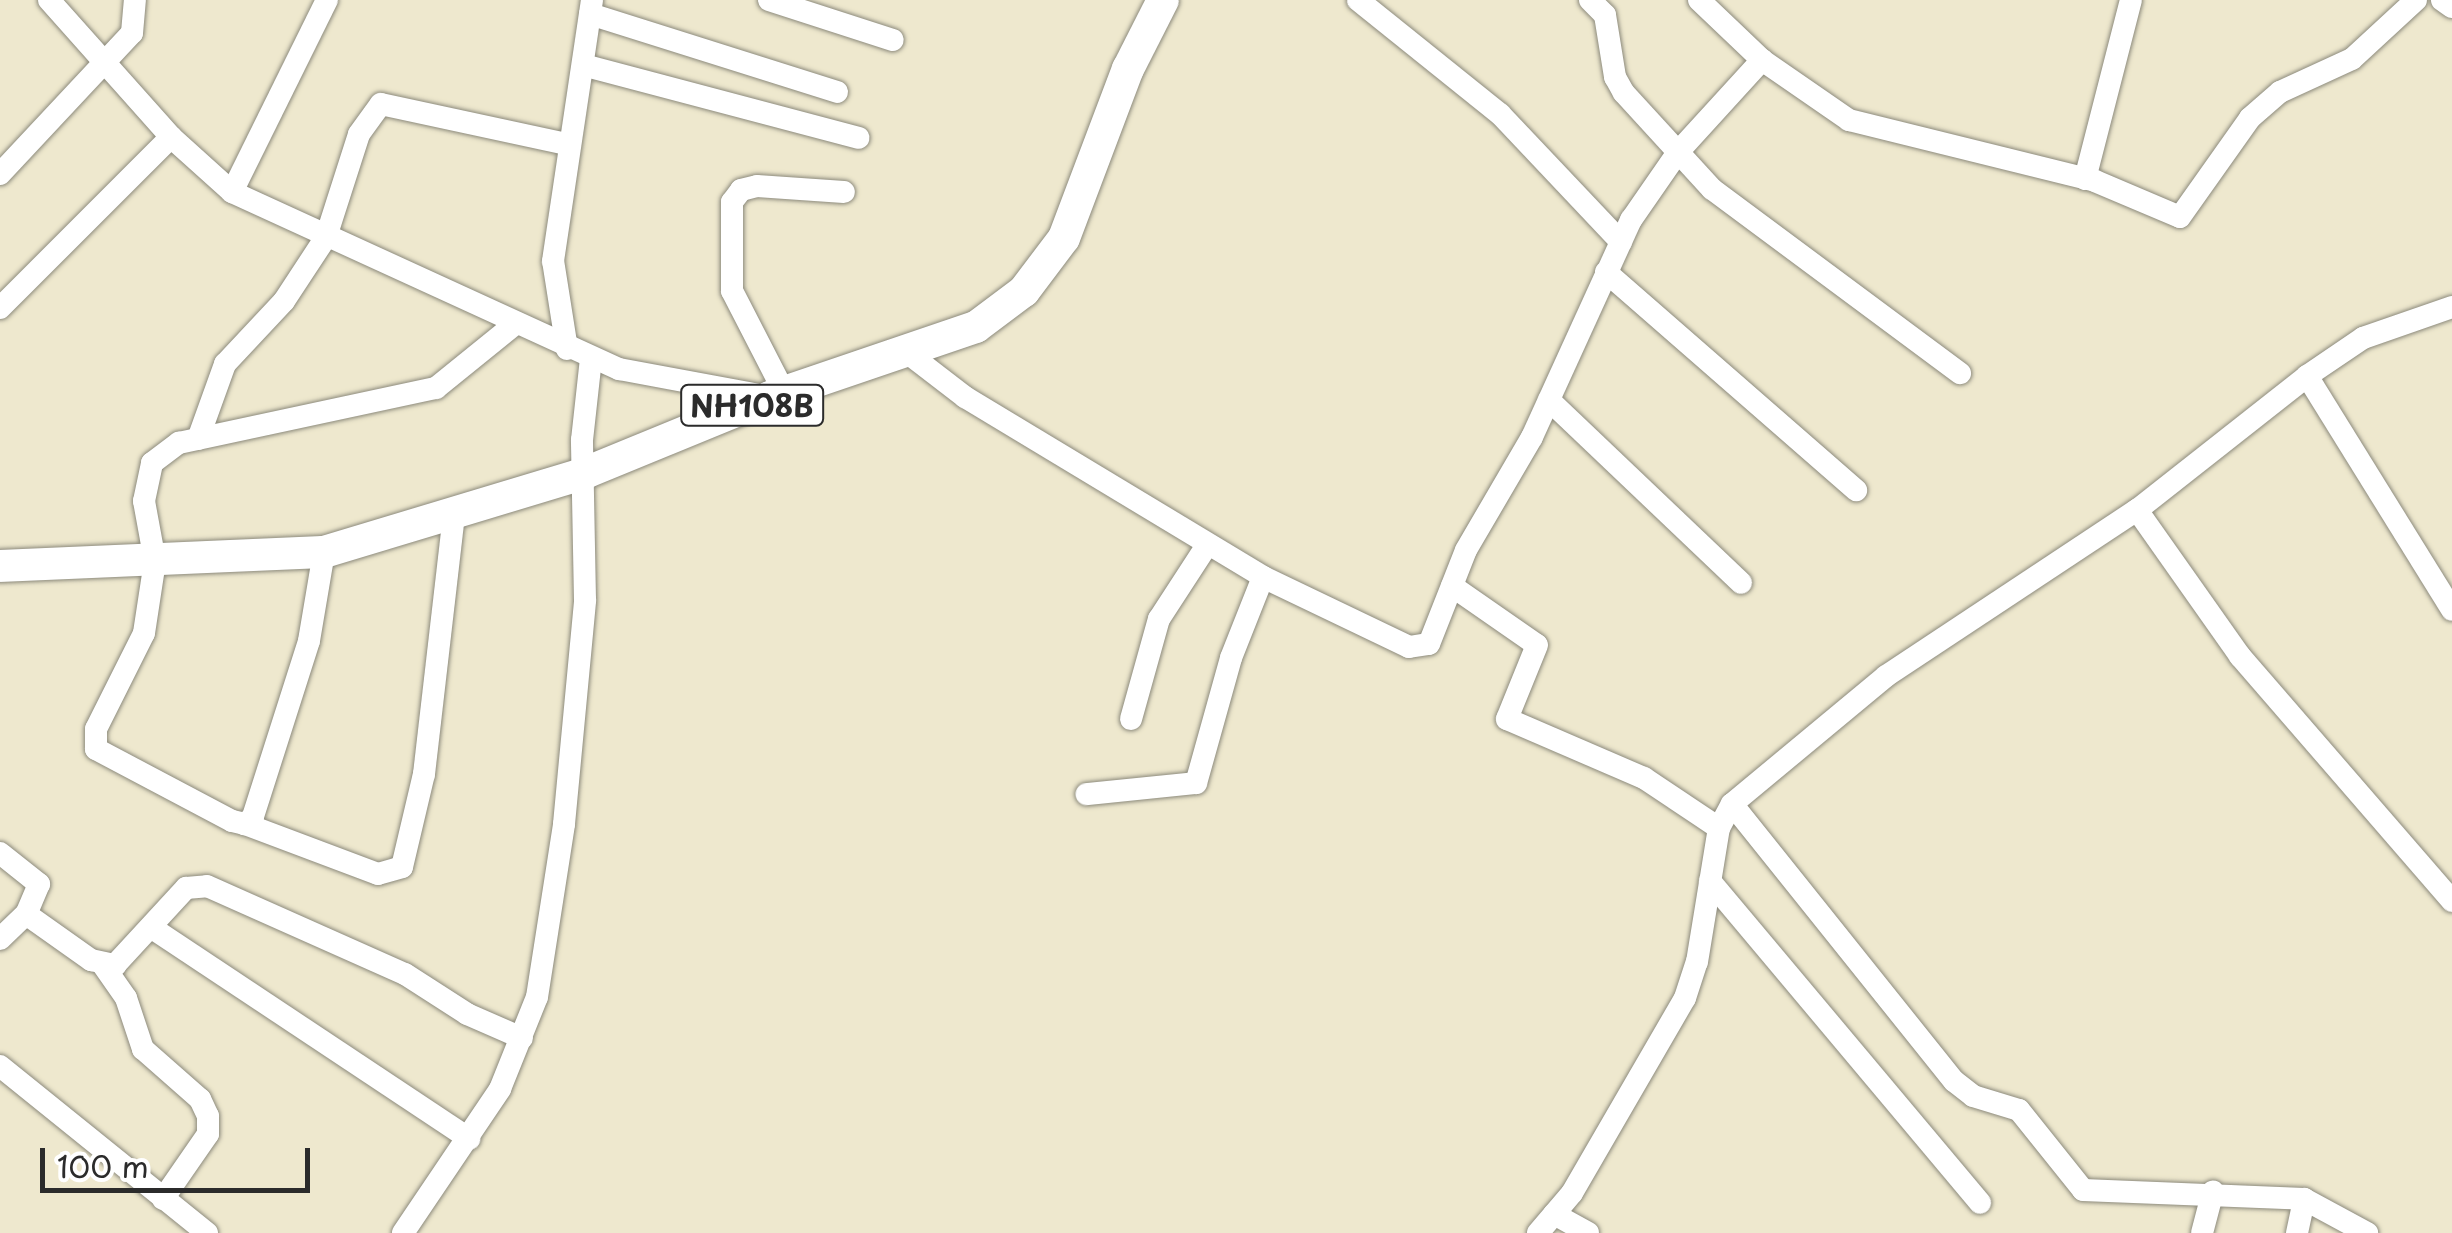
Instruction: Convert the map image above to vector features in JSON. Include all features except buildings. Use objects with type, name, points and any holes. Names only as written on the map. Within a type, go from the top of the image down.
[{"type":"highway","name":"NH108B","points":[[0,566],[324,552],[585,473],[777,395],[908,354],[976,327],[1046,266],[1064,238],[1128,69],[1163,0]]},
{"type":"street","points":[[49,0],[170,137],[232,192],[591,358],[635,374],[777,395]]},
{"type":"street","points":[[0,174],[132,33],[135,0]]},
{"type":"street","points":[[232,192],[328,0]]},
{"type":"street","points":[[769,0],[893,40]]},
{"type":"street","points":[[1358,0],[1500,114],[1621,242]]},
{"type":"street","points":[[1590,0],[1611,32],[1615,77],[1678,152],[1734,207],[1960,373]]},
{"type":"street","points":[[1699,0],[1762,60],[1873,130],[2085,179],[2180,218],[2250,118],[2280,92],[2352,59],[2416,0]]},
{"type":"street","points":[[2085,179],[2132,0]]},
{"type":"street","points":[[2442,0],[2452,8]]},
{"type":"street","points":[[568,349],[553,261],[591,7],[837,92]]},
{"type":"street","points":[[908,354],[965,396],[1207,545],[1263,577],[1421,649],[1434,636],[1452,586],[1549,400],[1621,242],[1678,152],[1762,60]]},
{"type":"street","points":[[582,65],[859,138]]},
{"type":"street","points":[[198,439],[225,364],[284,301],[326,237],[360,134],[381,104],[570,145]]},
{"type":"street","points":[[0,308],[170,137]]},
{"type":"street","points":[[777,395],[732,290],[732,202],[742,190],[757,186],[844,192]]},
{"type":"street","points":[[1606,272],[1856,490]]},
{"type":"street","points":[[1538,1233],[1554,1214],[1684,998],[1698,962],[1718,828],[1732,804],[1926,647],[2136,510],[2307,376],[2363,338],[2452,307]]},
{"type":"street","points":[[454,513],[424,774],[402,867],[378,874],[245,824],[108,761],[92,740],[138,654],[155,561],[145,480],[165,452],[198,439],[410,398],[460,372],[515,324]]},
{"type":"street","points":[[403,1233],[469,1139],[522,1038],[548,946],[564,824],[584,600],[591,358]]},
{"type":"street","points":[[2307,376],[2452,610]]},
{"type":"street","points":[[1549,400],[1741,583]]},
{"type":"street","points":[[2136,510],[2240,656],[2452,901]]},
{"type":"street","points":[[1131,719],[1159,618],[1207,545]]},
{"type":"street","points":[[245,824],[262,804],[298,678],[324,552]]},
{"type":"street","points":[[1087,794],[1196,783],[1231,658],[1263,577]]},
{"type":"street","points":[[1452,586],[1537,645],[1507,719],[1644,778],[1718,828]]},
{"type":"street","points":[[1732,804],[1954,1082],[1973,1096],[2019,1110],[2083,1190],[2114,1195],[2214,1190],[2304,1199],[2367,1233]]},
{"type":"street","points":[[0,853],[39,884],[26,914],[0,939]]},
{"type":"street","points":[[1710,881],[1980,1202]]},
{"type":"street","points":[[103,965],[127,958],[186,888],[207,886],[405,974],[467,1014],[522,1038]]},
{"type":"street","points":[[26,914],[103,965],[126,998],[143,1050],[200,1099],[208,1116],[208,1134],[163,1199]]},
{"type":"street","points":[[152,928],[469,1139]]},
{"type":"street","points":[[0,1066],[207,1233]]},
{"type":"street","points":[[2202,1233],[2214,1190]]},
{"type":"street","points":[[2297,1233],[2304,1199]]},
{"type":"street","points":[[1554,1214],[1588,1233]]}]
